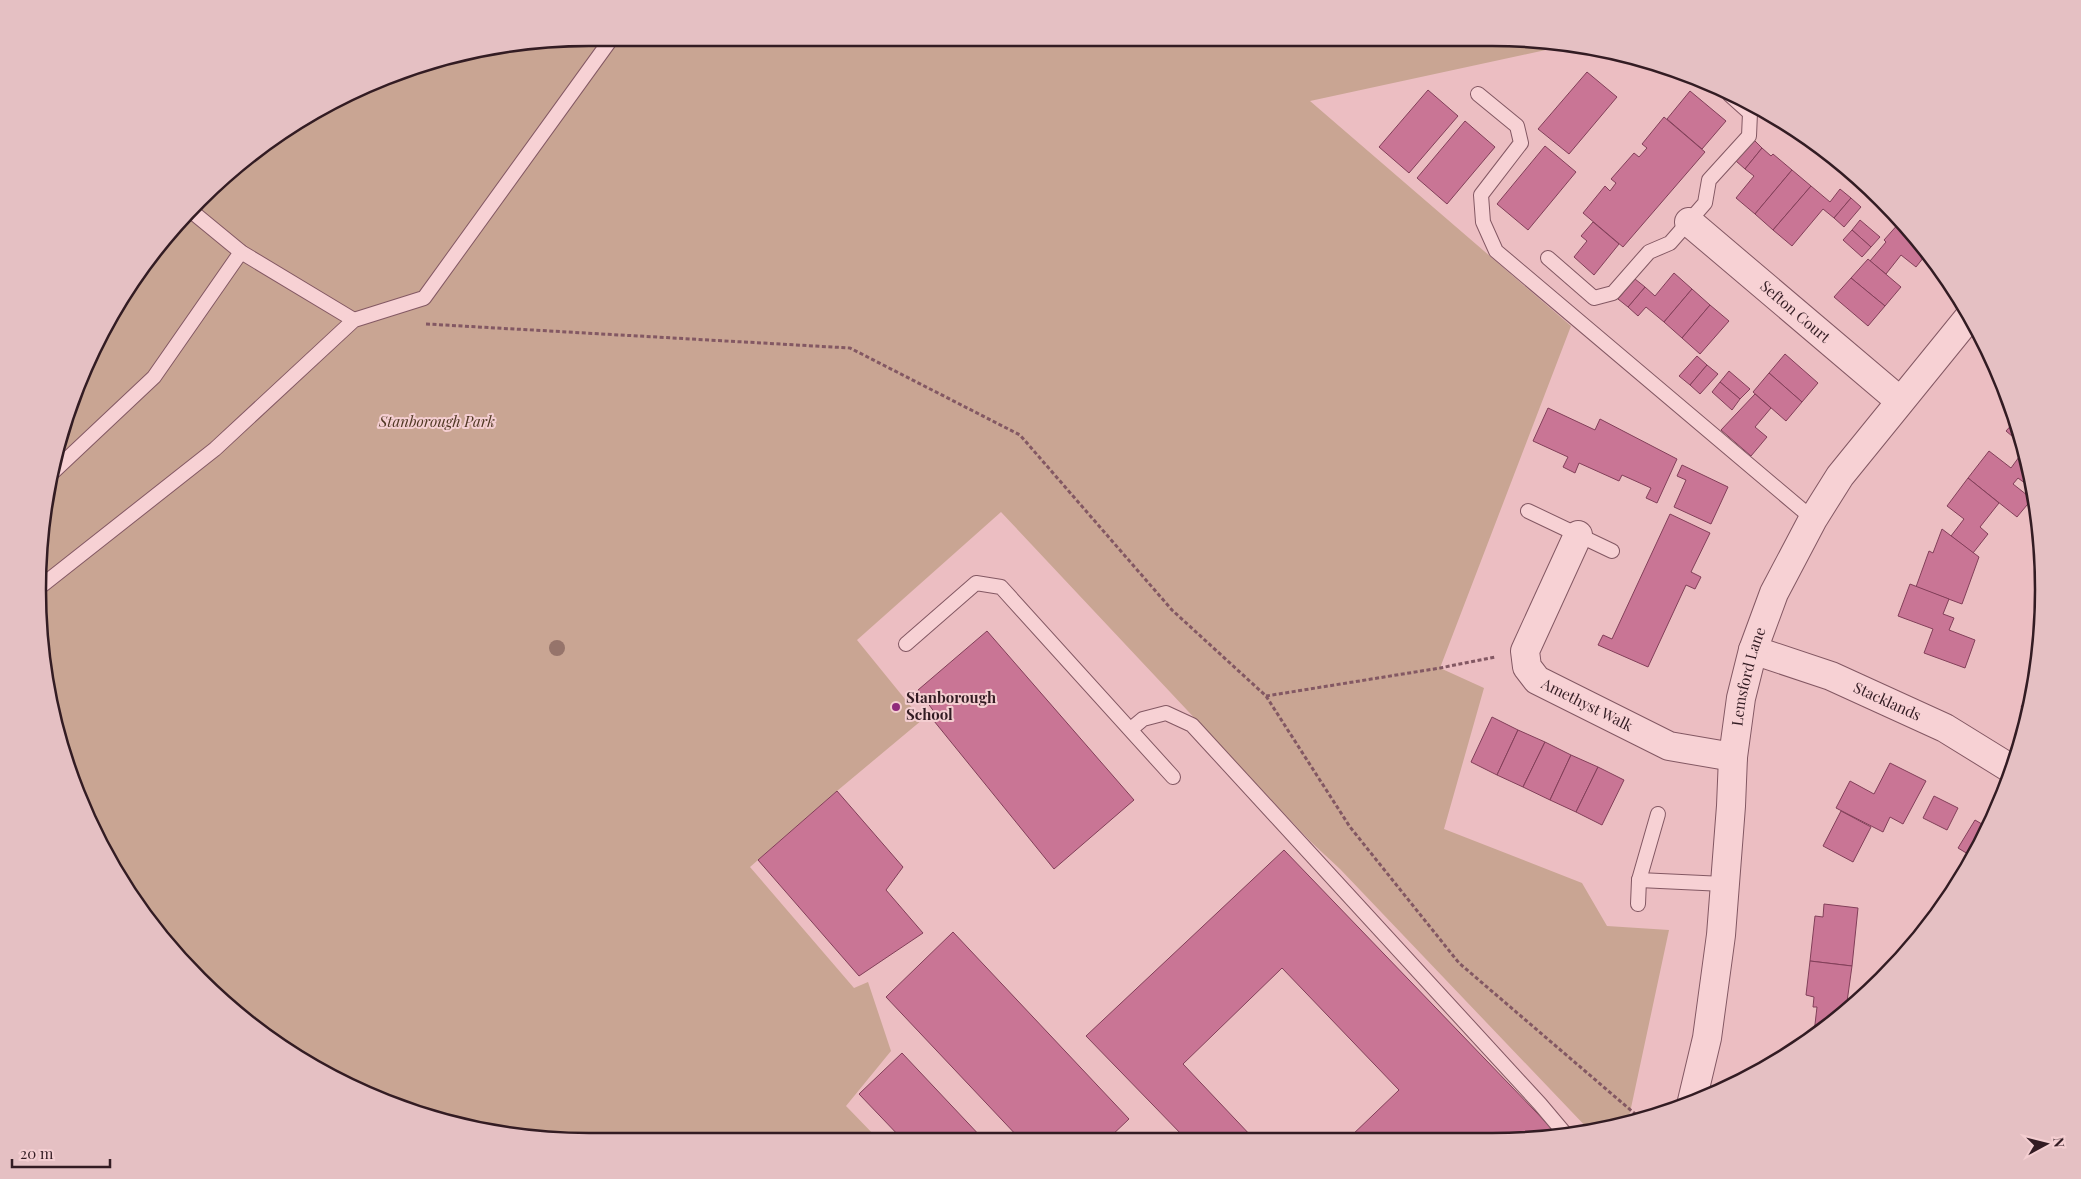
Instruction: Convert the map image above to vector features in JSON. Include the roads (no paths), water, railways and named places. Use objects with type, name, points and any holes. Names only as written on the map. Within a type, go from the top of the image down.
[{"type":"street","name":"Sefton Court","points":[[1689,222],[1900,401]]},
{"type":"street","name":"Lemsford Lane","points":[[1694,1093],[1707,1038],[1721,935],[1733,757],[1741,698],[1753,650],[1774,593],[1813,519],[1840,476],[1964,323]]},
{"type":"street","name":"Amethyst Walk","points":[[1578,535],[1525,651],[1527,667],[1537,680],[1670,746],[1733,757]]},
{"type":"street","name":"Stacklands","points":[[1753,650],[1832,676],[1945,728],[2005,765]]},
{"type":"lane","points":[[46,582],[215,449],[354,320],[424,298],[605,46]]},
{"type":"lane","points":[[1478,94],[1517,126],[1521,143],[1481,195],[1483,222],[1496,251],[1813,519]]},
{"type":"lane","points":[[1548,258],[1594,298],[1613,293],[1649,252],[1670,243],[1705,203],[1709,180],[1749,136],[1750,112]]},
{"type":"lane","points":[[196,215],[241,252],[354,320]]},
{"type":"lane","points":[[62,464],[154,377],[241,252]]},
{"type":"lane","points":[[1528,511],[1612,551]]},
{"type":"lane","points":[[906,644],[976,583],[1001,587],[1173,777]]},
{"type":"lane","points":[[1131,729],[1142,718],[1166,713],[1192,725],[1560,1128]]},
{"type":"lane","points":[[1638,904],[1639,880],[1658,814]]},
{"type":"lane","points":[[1639,880],[1724,884]]},
{"type":"place","name":"Stanborough School","points":[[896,707]]},
{"type":"park label","name":"Stanborough Park","points":[[437,422]]}]
